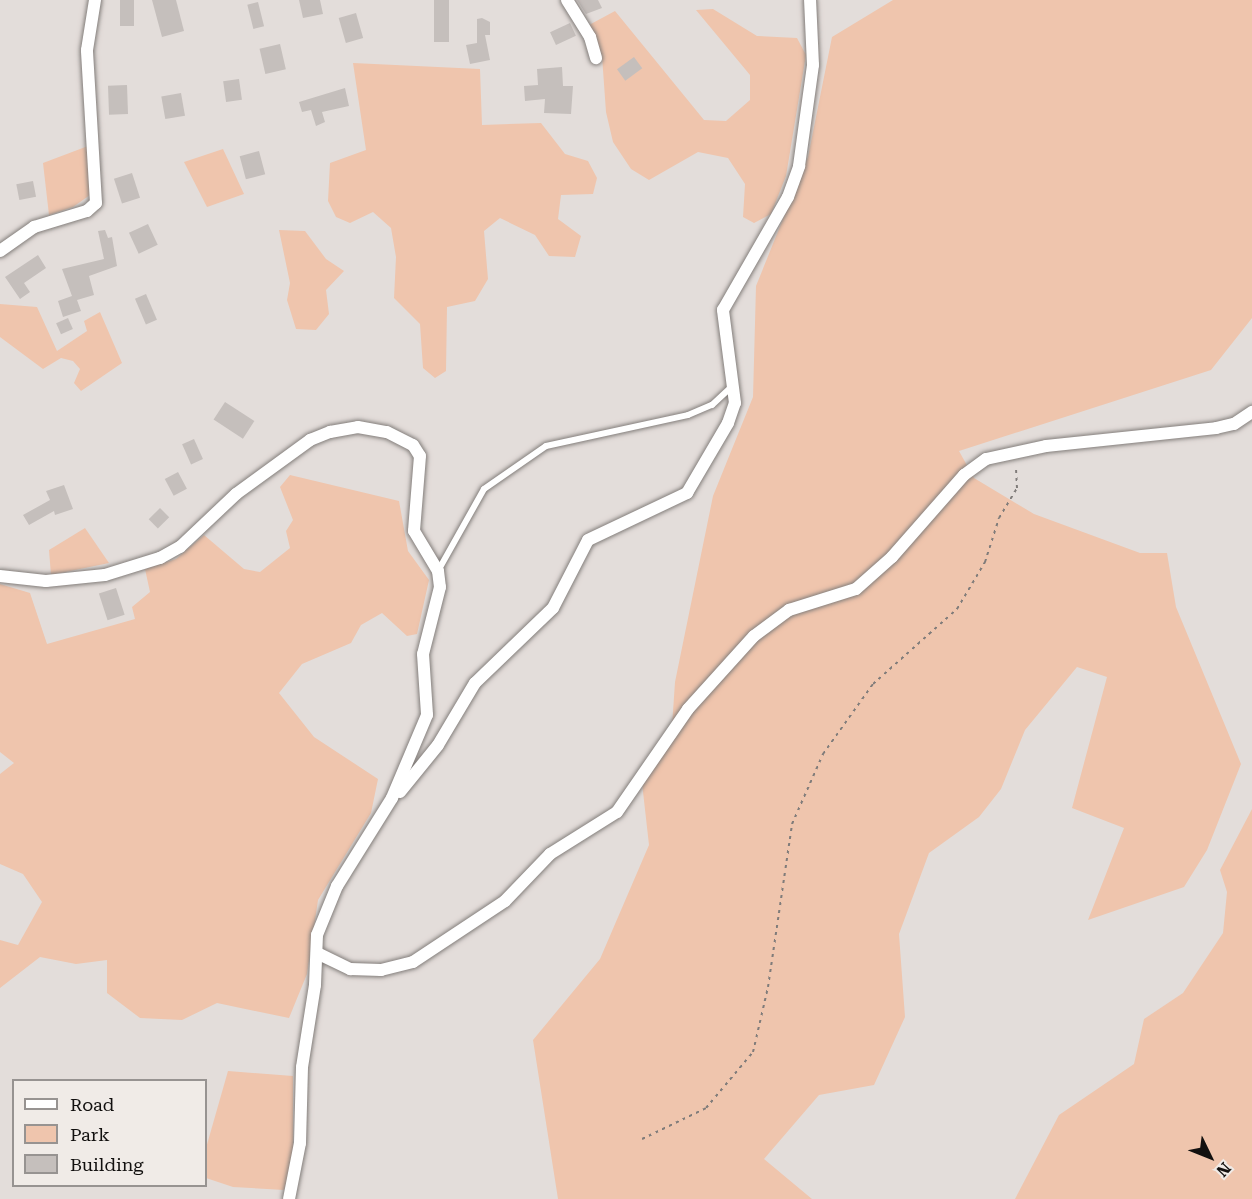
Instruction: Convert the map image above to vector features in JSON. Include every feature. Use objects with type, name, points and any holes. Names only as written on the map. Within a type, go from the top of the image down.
[{"type":"street","points":[[0,251],[34,227],[87,211],[96,203],[87,50],[95,0]]},
{"type":"street","points":[[567,0],[590,37],[596,58]]},
{"type":"street","points":[[392,798],[438,745],[475,684],[553,608],[588,540],[604,529],[672,502],[699,478],[728,423],[734,384],[723,310],[788,197],[799,166],[813,65],[810,0]]},
{"type":"street","points":[[317,953],[350,969],[381,970],[413,962],[505,901],[550,854],[617,812],[688,709],[771,620],[856,589],[892,557],[963,475],[986,459],[1011,452],[1216,428],[1234,424],[1252,412]]},
{"type":"street","points":[[0,576],[30,581],[81,578],[160,558],[180,547],[236,494],[310,440],[358,427],[401,436],[420,456],[414,531],[438,571],[440,587],[423,654],[427,715],[392,798],[325,909],[302,1067],[297,1172],[289,1199]]},
{"type":"lane","points":[[438,571],[468,512],[494,478],[567,438],[688,415],[712,405],[734,384]]},
{"type":"path","points":[[642,1139],[706,1108],[753,1052],[768,987],[792,824],[823,754],[867,693],[957,609],[985,562],[999,518],[1017,488],[1011,452]]},
{"type":"green space","points":[[893,0],[1252,0],[1252,318],[1211,370],[959,451],[974,478],[1034,514],[1140,553],[1167,553],[1176,607],[1241,764],[1207,850],[1184,887],[1088,920],[1124,828],[1072,808],[1107,677],[1077,667],[1025,730],[1001,789],[979,817],[929,853],[899,934],[905,1017],[874,1085],[819,1095],[764,1159],[812,1199],[558,1199],[533,1040],[600,959],[649,845],[641,774],[671,741],[675,682],[713,496],[753,397],[756,286],[808,157],[832,37]]},
{"type":"green space","points":[[713,9],[757,36],[797,38],[806,55],[786,176],[771,214],[754,223],[743,217],[745,184],[728,158],[698,152],[649,180],[631,169],[613,142],[606,112],[602,56],[589,25],[615,11],[704,120],[726,121],[750,100],[750,75],[696,10]]},
{"type":"green space","points":[[353,63],[480,69],[482,125],[541,123],[565,154],[588,161],[597,178],[593,194],[561,195],[558,219],[581,236],[575,257],[549,256],[535,235],[500,218],[484,231],[488,279],[475,301],[447,307],[446,371],[435,378],[423,368],[420,324],[394,298],[396,257],[391,228],[373,212],[350,223],[336,217],[328,201],[330,163],[366,150]]},
{"type":"green space","points":[[88,146],[90,195],[73,207],[49,215],[43,163]]},
{"type":"green space","points":[[223,149],[244,194],[207,207],[184,162]]},
{"type":"green space","points":[[279,230],[305,231],[326,259],[344,271],[326,290],[329,314],[316,330],[296,329],[287,300],[290,283]]},
{"type":"green space","points":[[0,304],[37,307],[57,351],[87,331],[84,321],[100,312],[122,363],[81,391],[74,383],[80,369],[73,361],[61,358],[43,369],[0,337]]},
{"type":"green space","points":[[290,475],[399,501],[408,551],[429,580],[417,634],[407,636],[382,613],[361,625],[351,643],[302,664],[279,693],[314,737],[378,779],[371,813],[318,900],[307,974],[289,1018],[217,1003],[182,1020],[140,1018],[107,993],[107,960],[76,964],[40,957],[0,988],[0,940],[18,945],[42,902],[23,874],[0,864],[0,774],[14,763],[0,752],[0,584],[30,593],[47,644],[135,619],[132,607],[150,592],[145,569],[176,559],[204,535],[244,569],[260,572],[290,548],[286,531],[293,520],[280,487]]},
{"type":"green space","points":[[85,528],[109,563],[51,575],[49,550]]},
{"type":"green space","points":[[1252,809],[1252,1199],[1015,1199],[1059,1115],[1134,1064],[1144,1019],[1183,993],[1223,933],[1227,892],[1220,870]]},
{"type":"green space","points":[[228,1071],[293,1076],[293,1161],[284,1190],[233,1187],[207,1178],[207,1144]]},
{"type":"building","points":[[120,0],[134,0],[134,26],[120,26]]},
{"type":"building","points":[[152,0],[176,0],[184,31],[162,37]]},
{"type":"building","points":[[299,0],[320,0],[323,14],[303,18]]},
{"type":"building","points":[[434,0],[449,0],[449,42],[434,42]]},
{"type":"building","points":[[577,0],[598,0],[602,8],[586,14]]},
{"type":"building","points":[[258,2],[264,26],[253,29],[247,5]]},
{"type":"building","points":[[356,13],[363,38],[346,43],[339,18]]},
{"type":"building","points":[[482,18],[490,22],[490,35],[485,35],[490,60],[470,64],[466,45],[477,43],[477,19]]},
{"type":"building","points":[[570,23],[576,36],[556,45],[550,32]]},
{"type":"building","points":[[280,44],[286,69],[265,74],[260,49]]},
{"type":"building","points":[[634,57],[642,68],[625,81],[617,69]]},
{"type":"building","points":[[562,67],[563,86],[573,86],[571,114],[544,113],[545,99],[525,101],[524,86],[538,85],[537,69]]},
{"type":"building","points":[[239,79],[242,100],[226,102],[223,81]]},
{"type":"building","points":[[127,85],[128,114],[109,115],[108,86]]},
{"type":"building","points":[[345,88],[349,106],[322,112],[325,122],[316,126],[311,110],[302,112],[299,102]]},
{"type":"building","points":[[181,93],[185,116],[165,119],[161,96]]},
{"type":"building","points":[[259,151],[265,174],[246,179],[240,156]]},
{"type":"building","points":[[132,173],[140,198],[122,204],[114,179]]},
{"type":"building","points":[[33,181],[36,197],[19,200],[16,184]]},
{"type":"building","points":[[148,224],[158,245],[139,254],[129,233]]},
{"type":"building","points":[[105,230],[108,238],[112,237],[117,266],[89,276],[94,295],[77,300],[81,311],[63,317],[58,301],[72,296],[62,269],[104,259],[98,231]]},
{"type":"building","points":[[38,255],[46,268],[24,283],[30,292],[20,299],[5,277]]},
{"type":"building","points":[[146,294],[157,320],[146,324],[135,299]]},
{"type":"building","points":[[68,318],[73,329],[61,334],[56,323]]},
{"type":"building","points":[[225,402],[254,421],[243,439],[214,420]]},
{"type":"building","points":[[194,439],[203,459],[191,464],[182,444]]},
{"type":"building","points":[[178,472],[187,489],[174,496],[165,479]]},
{"type":"building","points":[[64,485],[73,509],[55,515],[54,511],[29,525],[23,515],[50,500],[46,491]]},
{"type":"building","points":[[160,508],[169,517],[158,529],[149,519]]},
{"type":"building","points":[[116,588],[125,615],[108,620],[99,594]]}]
